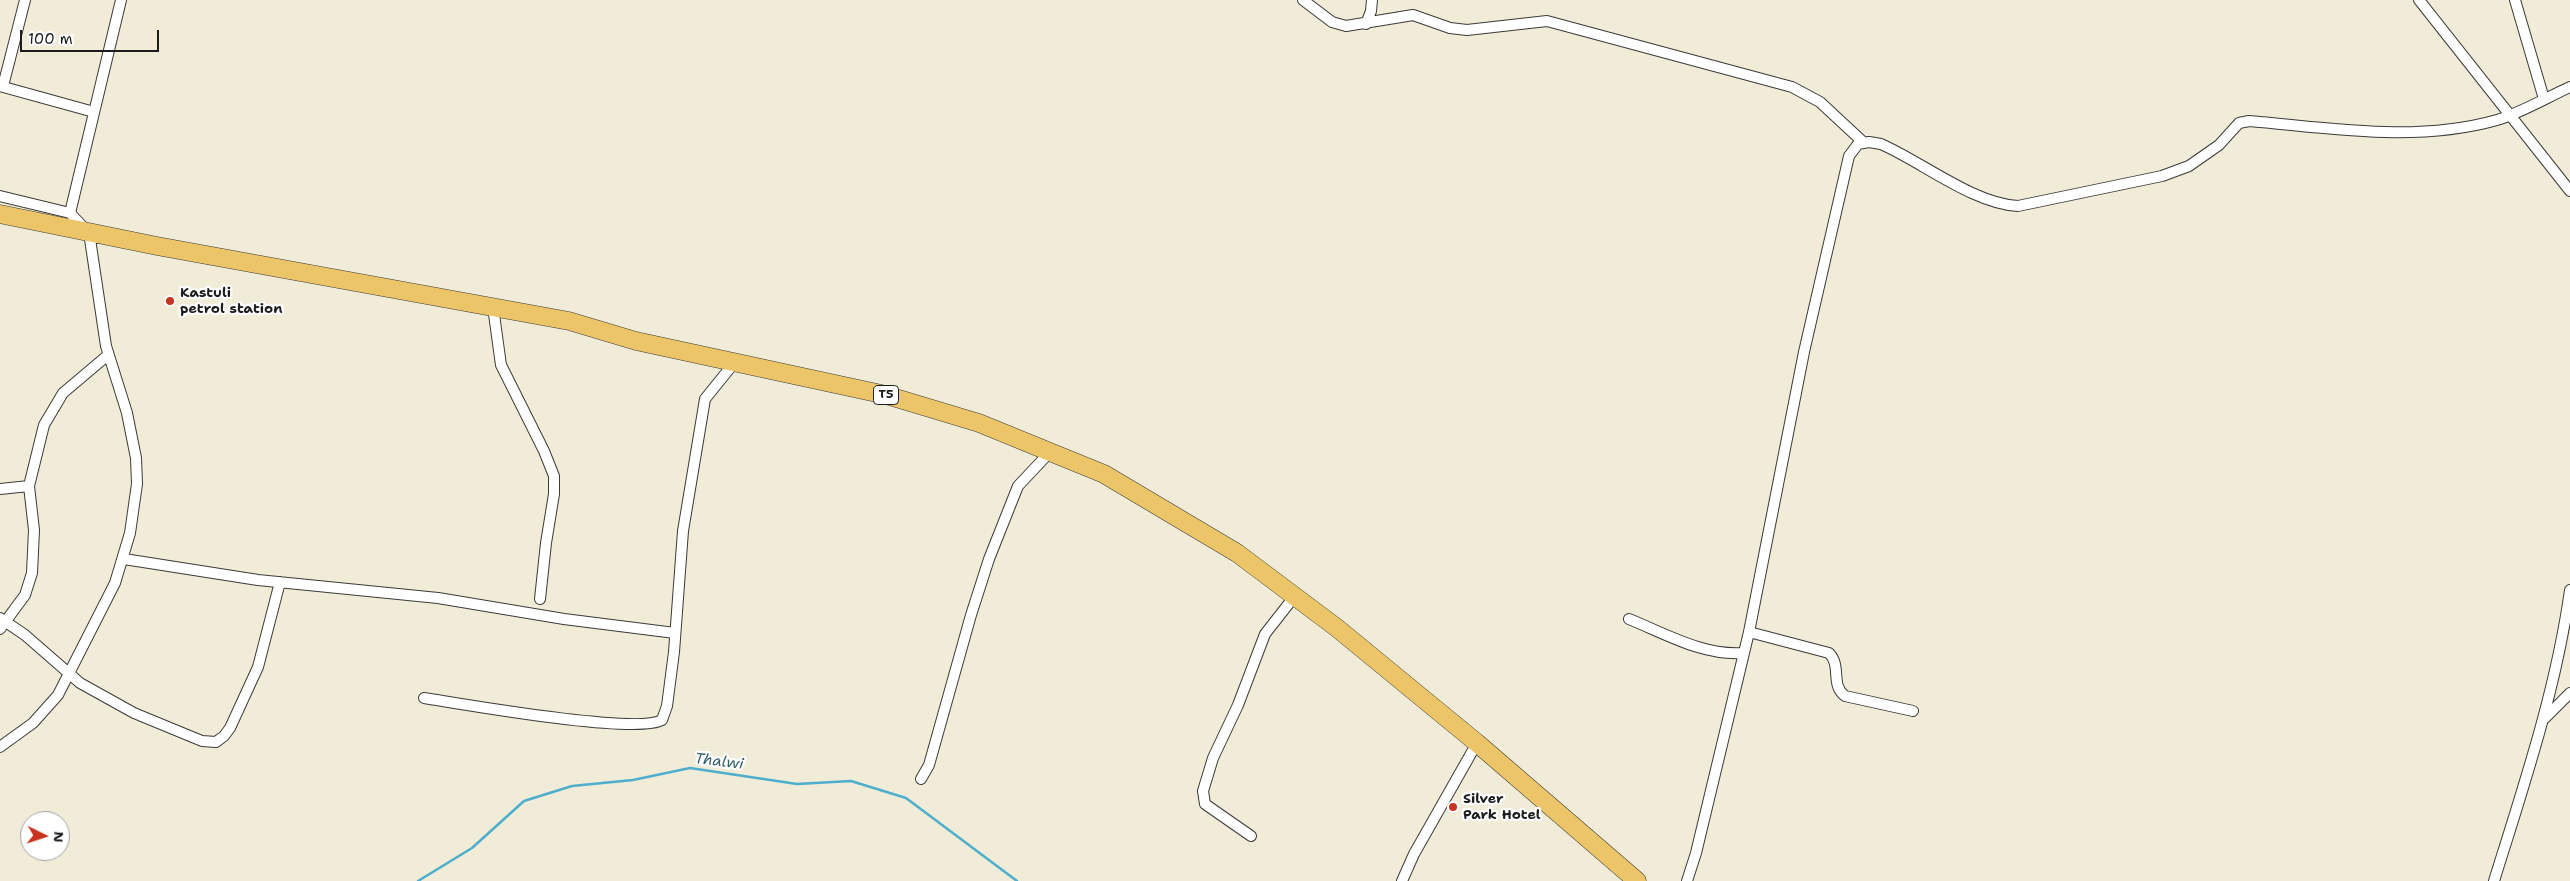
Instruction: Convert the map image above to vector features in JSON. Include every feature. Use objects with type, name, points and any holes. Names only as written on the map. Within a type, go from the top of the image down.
[{"type":"highway","name":"T5","points":[[0,214],[108,236],[569,321],[636,341],[734,364],[834,383],[933,408],[1104,474],[1237,553],[1337,628],[1477,743],[1637,881]]},
{"type":"street","points":[[26,0],[2,86],[94,112]]},
{"type":"street","points":[[70,213],[121,0]]},
{"type":"street","points":[[1303,0],[1332,22],[1346,26],[1366,24],[1390,17],[1413,15],[1450,28],[1467,30],[1547,21],[1792,87],[1820,102],[1863,142]]},
{"type":"street","points":[[1366,24],[1371,11],[1372,0]]},
{"type":"street","points":[[2418,0],[2570,190]]},
{"type":"street","points":[[2515,0],[2544,99]]},
{"type":"street","points":[[1687,881],[1696,853],[1722,735],[1749,632],[1804,352],[1849,156],[1858,144],[1869,142],[1890,148],[1953,183],[2004,206],[2018,206],[2162,176],[2189,166],[2218,145],[2239,123],[2249,121],[2346,132],[2404,132],[2473,126],[2510,115],[2570,87]]},
{"type":"street","points":[[0,196],[70,213],[87,231]]},
{"type":"street","points":[[0,747],[24,731],[50,706],[102,609],[124,559],[137,484],[136,458],[127,413],[108,355],[90,239],[108,236]]},
{"type":"street","points":[[493,307],[501,365],[544,451],[554,476],[554,494],[540,598]]},
{"type":"street","points":[[108,355],[63,393],[54,405],[44,425],[29,486],[34,530],[32,573],[25,594],[2,622],[80,684],[134,713],[202,741],[216,742],[230,728],[258,667],[280,582]]},
{"type":"street","points":[[424,698],[574,720],[640,724],[658,723],[662,720],[667,706],[683,530],[705,399],[734,364]]},
{"type":"street","points":[[922,779],[929,765],[971,614],[989,559],[1018,486],[1050,452]]},
{"type":"street","points":[[0,489],[29,486]]},
{"type":"street","points":[[124,559],[280,582],[438,598],[564,619],[675,633]]},
{"type":"street","points":[[2494,881],[2544,719],[2566,622],[2570,590]]},
{"type":"street","points":[[1251,836],[1205,804],[1203,791],[1214,758],[1238,705],[1264,634],[1294,597]]},
{"type":"street","points":[[1629,619],[1707,652],[1724,654],[1744,653]]},
{"type":"street","points":[[1749,632],[1829,653],[1836,664],[1838,688],[1845,696],[1913,711]]},
{"type":"street","points":[[2544,719],[2570,692]]},
{"type":"street","points":[[1402,881],[1414,854],[1477,743]]},
{"type":"waterway","name":"Thalwi","points":[[418,881],[472,848],[524,801],[572,786],[633,780],[690,768],[797,784],[851,781],[906,798],[1017,881]]},
{"type":"place","name":"Kastuli petrol station","points":[[170,301]]},
{"type":"place","name":"Silver Park Hotel","points":[[1453,807]]}]
